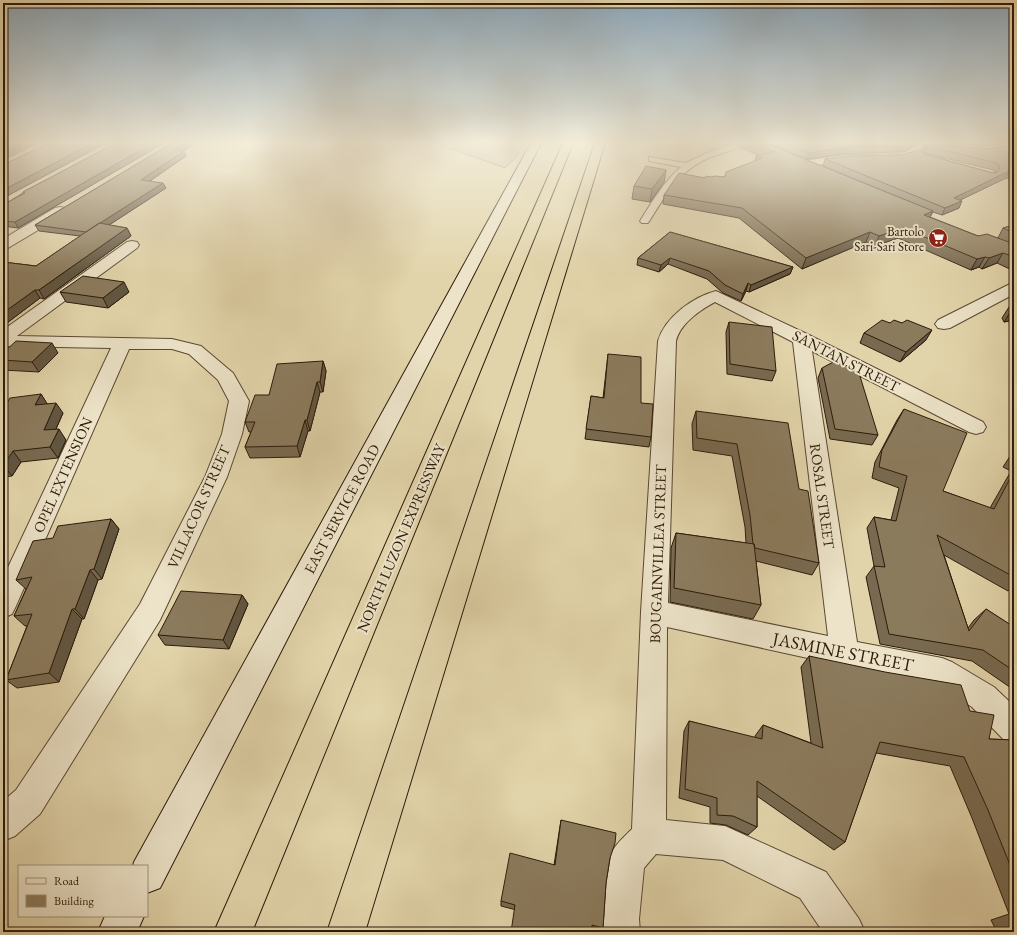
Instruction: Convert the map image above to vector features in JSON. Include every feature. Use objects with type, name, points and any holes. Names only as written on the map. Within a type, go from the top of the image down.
[{"type":"highway","name":"NORTH LUZON EXPRESSWAY","points":[[233,932],[549,187]]},
{"type":"highway","points":[[346,932],[586,187]]},
{"type":"street","name":"EAST SERVICE ROAD","points":[[148,873],[513,187]]},
{"type":"street","points":[[3,245],[72,204]]},
{"type":"street","points":[[3,340],[132,245]]},
{"type":"street","points":[[944,324],[1014,288]]},
{"type":"street","name":"SANTAN STREET","points":[[716,296],[976,427]]},
{"type":"street","name":"BOUGAINVILLEA STREET","points":[[649,836],[654,612],[667,341],[671,330],[686,315],[710,297],[716,296]]},
{"type":"street","name":"ROSAL STREET","points":[[800,338],[844,653]]},
{"type":"street","name":"VILLACOR STREET","points":[[3,340],[172,344],[195,350],[226,377],[239,401],[232,434],[216,478],[150,612],[28,802],[3,824]]},
{"type":"street","name":"OPEL EXTENSION","points":[[3,606],[122,344]]},
{"type":"street","name":"JASMINE STREET","points":[[654,612],[844,653],[942,672],[982,697],[1014,728]]},
{"type":"street","points":[[621,932],[620,919],[627,860],[649,836],[725,843],[813,885],[846,932]]},
{"type":"street","points":[[117,932],[124,917]]},
{"type":"lane","points":[[645,221],[654,206],[671,187]]},
{"type":"building","points":[[3,187],[9,187],[3,190]]},
{"type":"building","points":[[33,187],[77,187],[15,222],[3,221],[3,205],[25,193],[23,192]]},
{"type":"building","points":[[99,187],[157,187],[86,232],[35,225]]},
{"type":"building","points":[[638,187],[654,187],[652,189]]},
{"type":"building","points":[[670,187],[873,187],[933,211],[924,215],[978,236],[987,234],[1014,244],[1014,257],[1003,253],[989,258],[985,257],[977,259],[903,228],[879,236],[870,232],[806,258],[742,208],[664,195]]},
{"type":"building","points":[[893,187],[977,187],[954,198],[962,201],[945,208]]},
{"type":"building","points":[[99,223],[127,228],[39,290],[35,290],[3,313],[3,262],[36,266]]},
{"type":"building","points":[[1014,225],[1014,233],[1003,228]]},
{"type":"building","points":[[670,232],[793,267],[751,285],[748,283],[743,294],[725,285],[709,271],[670,258],[661,265],[638,258]]},
{"type":"building","points":[[83,276],[124,282],[103,298],[60,292]]},
{"type":"building","points":[[1014,304],[1014,311],[1011,311],[1009,307]]},
{"type":"building","points":[[882,320],[890,323],[894,320],[902,323],[907,320],[932,330],[906,352],[864,333]]},
{"type":"building","points":[[729,322],[772,327],[776,371],[730,364]]},
{"type":"building","points":[[16,341],[52,343],[32,362],[3,360],[3,353]]},
{"type":"building","points":[[608,354],[641,357],[641,403],[653,404],[651,437],[586,429],[591,396],[604,398]]},
{"type":"building","points":[[837,360],[859,373],[878,435],[835,429],[822,368]]},
{"type":"building","points":[[323,361],[320,382],[317,382],[307,420],[305,420],[297,446],[245,447],[255,422],[245,422],[255,395],[269,395],[277,364]]},
{"type":"building","points":[[41,394],[35,405],[56,403],[44,430],[59,429],[50,447],[13,451],[3,466],[3,409],[10,398]]},
{"type":"building","points":[[904,409],[967,433],[943,491],[994,509],[1014,471],[1014,577],[937,535],[969,631],[986,609],[1014,627],[1014,671],[983,650],[889,634],[874,566],[885,567],[874,517],[896,521],[907,476],[879,467],[882,450]]},
{"type":"building","points":[[696,411],[788,423],[799,489],[808,491],[819,563],[755,548],[753,544],[750,515],[737,444],[697,438]]},
{"type":"building","points":[[111,519],[94,569],[90,570],[75,609],[72,609],[49,673],[6,680],[32,614],[14,616],[32,577],[16,580],[33,541],[53,538],[58,526]]},
{"type":"building","points":[[676,533],[754,544],[761,605],[674,588]]},
{"type":"building","points":[[181,591],[242,595],[223,640],[158,635]]},
{"type":"building","points":[[809,656],[885,672],[961,685],[970,711],[994,715],[989,739],[1014,740],[1014,875],[988,810],[964,757],[880,742],[845,842],[757,781],[757,827],[733,816],[717,815],[717,798],[685,789],[689,721],[762,739],[763,725],[823,748]]},
{"type":"building","points":[[561,820],[616,833],[606,883],[603,928],[592,925],[592,932],[511,932],[515,905],[501,901],[510,853],[555,865]]},
{"type":"building","points":[[1009,914],[1014,914],[1014,923]]},
{"type":"place","name":"Bartolo Sari-Sari Store","points":[[938,238]]}]
